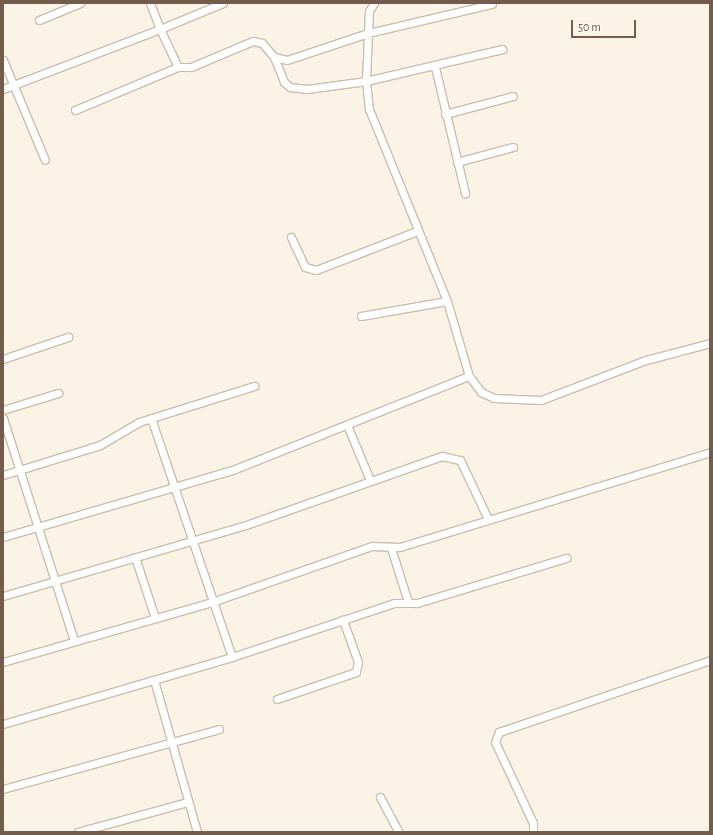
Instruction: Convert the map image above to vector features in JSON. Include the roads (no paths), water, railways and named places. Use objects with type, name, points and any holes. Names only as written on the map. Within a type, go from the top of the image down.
[{"type":"street","points":[[39,20],[80,3]]},
{"type":"street","points":[[150,3],[160,29],[178,67]]},
{"type":"street","points":[[3,89],[12,84],[160,29],[223,3]]},
{"type":"street","points":[[374,3],[369,11],[366,81],[369,109],[417,231],[447,301],[469,376],[481,392],[494,398],[541,400],[646,360],[710,343]]},
{"type":"street","points":[[274,57],[287,60],[368,33],[492,4]]},
{"type":"street","points":[[75,110],[178,67],[191,67],[253,42],[262,43],[274,57],[278,74],[290,87],[307,89],[366,81],[435,67],[502,49]]},
{"type":"street","points":[[3,60],[45,160]]},
{"type":"street","points":[[435,67],[464,193]]},
{"type":"street","points":[[445,114],[513,96]]},
{"type":"street","points":[[457,162],[513,147]]},
{"type":"street","points":[[291,237],[305,267],[316,270],[417,231]]},
{"type":"street","points":[[361,316],[447,301]]},
{"type":"street","points":[[3,359],[68,337]]},
{"type":"street","points":[[3,537],[177,487],[347,425],[469,376]]},
{"type":"street","points":[[3,475],[107,443],[132,425],[254,386]]},
{"type":"street","points":[[3,410],[58,393]]},
{"type":"street","points":[[3,418],[17,471],[55,580],[74,641]]},
{"type":"street","points":[[152,418],[177,487],[192,541],[232,657]]},
{"type":"street","points":[[347,425],[370,480]]},
{"type":"street","points":[[3,662],[212,602],[372,546],[391,548],[710,452]]},
{"type":"street","points":[[3,596],[246,525],[370,480],[442,456],[456,457],[488,519]]},
{"type":"street","points":[[391,548],[408,602]]},
{"type":"street","points":[[135,557],[155,618]]},
{"type":"street","points":[[3,724],[232,657],[343,620],[408,602],[417,603],[566,558]]},
{"type":"street","points":[[277,698],[356,672],[358,662],[343,620]]},
{"type":"street","points":[[533,832],[533,823],[495,742],[499,732],[710,660]]},
{"type":"street","points":[[154,680],[197,832]]},
{"type":"street","points":[[3,789],[219,729]]},
{"type":"street","points":[[380,797],[398,832]]},
{"type":"street","points":[[78,832],[188,802]]}]
